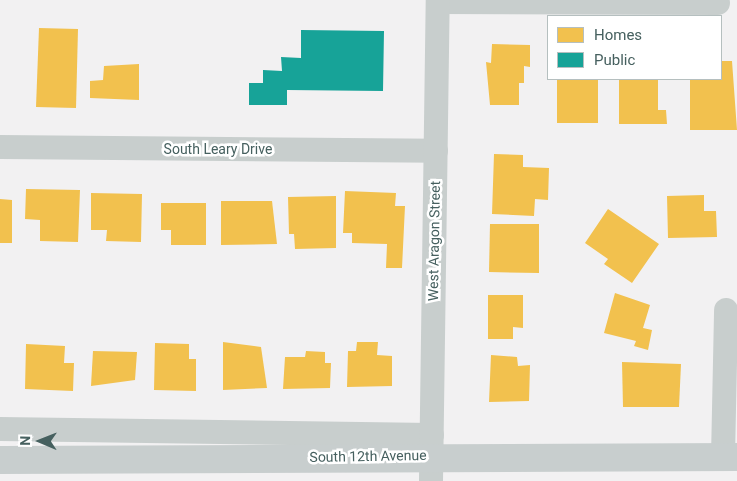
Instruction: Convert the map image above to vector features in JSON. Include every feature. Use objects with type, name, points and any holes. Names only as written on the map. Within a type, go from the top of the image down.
[{"type":"street","points":[[438,1],[718,3]]},
{"type":"street","name":"West Aragon Street","points":[[431,457],[438,1]]},
{"type":"street","name":"South Leary Drive","points":[[0,147],[436,151]]},
{"type":"street","points":[[726,310],[730,457]]},
{"type":"street","name":"South 12th Avenue","points":[[0,429],[431,457]]},
{"type":"street","name":"South 12th Avenue","points":[[0,460],[730,457]]},
{"type":"building: Homes","points":[[39,28],[78,29],[76,108],[36,107]]},
{"type":"building: Homes","points":[[492,44],[530,45],[530,67],[524,66],[524,83],[519,83],[519,105],[490,105],[486,62],[491,63]]},
{"type":"building: Homes","points":[[722,61],[732,61],[737,130],[690,130],[690,80],[722,80]]},
{"type":"building: Homes","points":[[139,64],[139,100],[90,98],[90,81],[103,80],[104,66]]},
{"type":"building: Homes","points":[[557,80],[598,80],[598,123],[557,123]]},
{"type":"building: Homes","points":[[619,80],[658,80],[658,110],[666,110],[667,124],[619,124]]},
{"type":"building: Homes","points":[[494,154],[523,155],[523,167],[549,168],[548,200],[535,199],[534,216],[492,214]]},
{"type":"building: Homes","points":[[26,189],[80,190],[78,242],[40,241],[40,220],[25,219]]},
{"type":"building: Homes","points":[[345,191],[396,193],[395,206],[405,206],[402,268],[386,268],[387,244],[352,243],[352,233],[343,233]]},
{"type":"building: Homes","points":[[91,193],[142,194],[141,242],[106,241],[107,230],[91,230]]},
{"type":"building: Homes","points":[[704,195],[704,211],[716,211],[717,237],[668,238],[667,196]]},
{"type":"building: Homes","points":[[336,196],[336,248],[295,249],[294,234],[289,234],[288,197]]},
{"type":"building: Homes","points":[[0,199],[12,200],[12,243],[0,243]]},
{"type":"building: Homes","points":[[221,201],[272,201],[277,244],[221,245]]},
{"type":"building: Homes","points":[[161,203],[206,203],[206,245],[171,245],[171,230],[161,230]]},
{"type":"building: Homes","points":[[608,209],[659,244],[632,283],[604,264],[608,259],[585,243]]},
{"type":"building: Homes","points":[[490,224],[539,224],[539,273],[489,272]]},
{"type":"building: Homes","points":[[615,293],[650,305],[643,328],[652,330],[648,350],[634,346],[636,341],[604,333]]},
{"type":"building: Homes","points":[[488,295],[523,295],[523,328],[513,327],[513,339],[488,339]]},
{"type":"building: Homes","points":[[223,342],[261,347],[267,388],[223,390]]},
{"type":"building: Homes","points":[[357,342],[378,342],[377,355],[392,356],[392,386],[347,387],[348,351],[356,351]]},
{"type":"building: Homes","points":[[155,343],[189,344],[189,359],[196,359],[196,391],[154,390]]},
{"type":"building: Homes","points":[[26,344],[65,346],[64,363],[74,363],[73,391],[25,389]]},
{"type":"building: Homes","points":[[93,351],[137,352],[135,380],[91,386]]},
{"type":"building: Homes","points":[[306,351],[325,352],[325,363],[331,363],[330,388],[283,389],[285,357],[305,357]]},
{"type":"building: Homes","points":[[491,355],[517,357],[518,366],[530,365],[529,401],[489,402]]},
{"type":"building: Homes","points":[[622,362],[681,364],[679,407],[623,407]]},
{"type":"building: Public","points":[[301,30],[384,31],[383,91],[287,90],[287,105],[249,105],[249,83],[263,83],[263,70],[282,71],[281,57],[301,58]]}]
